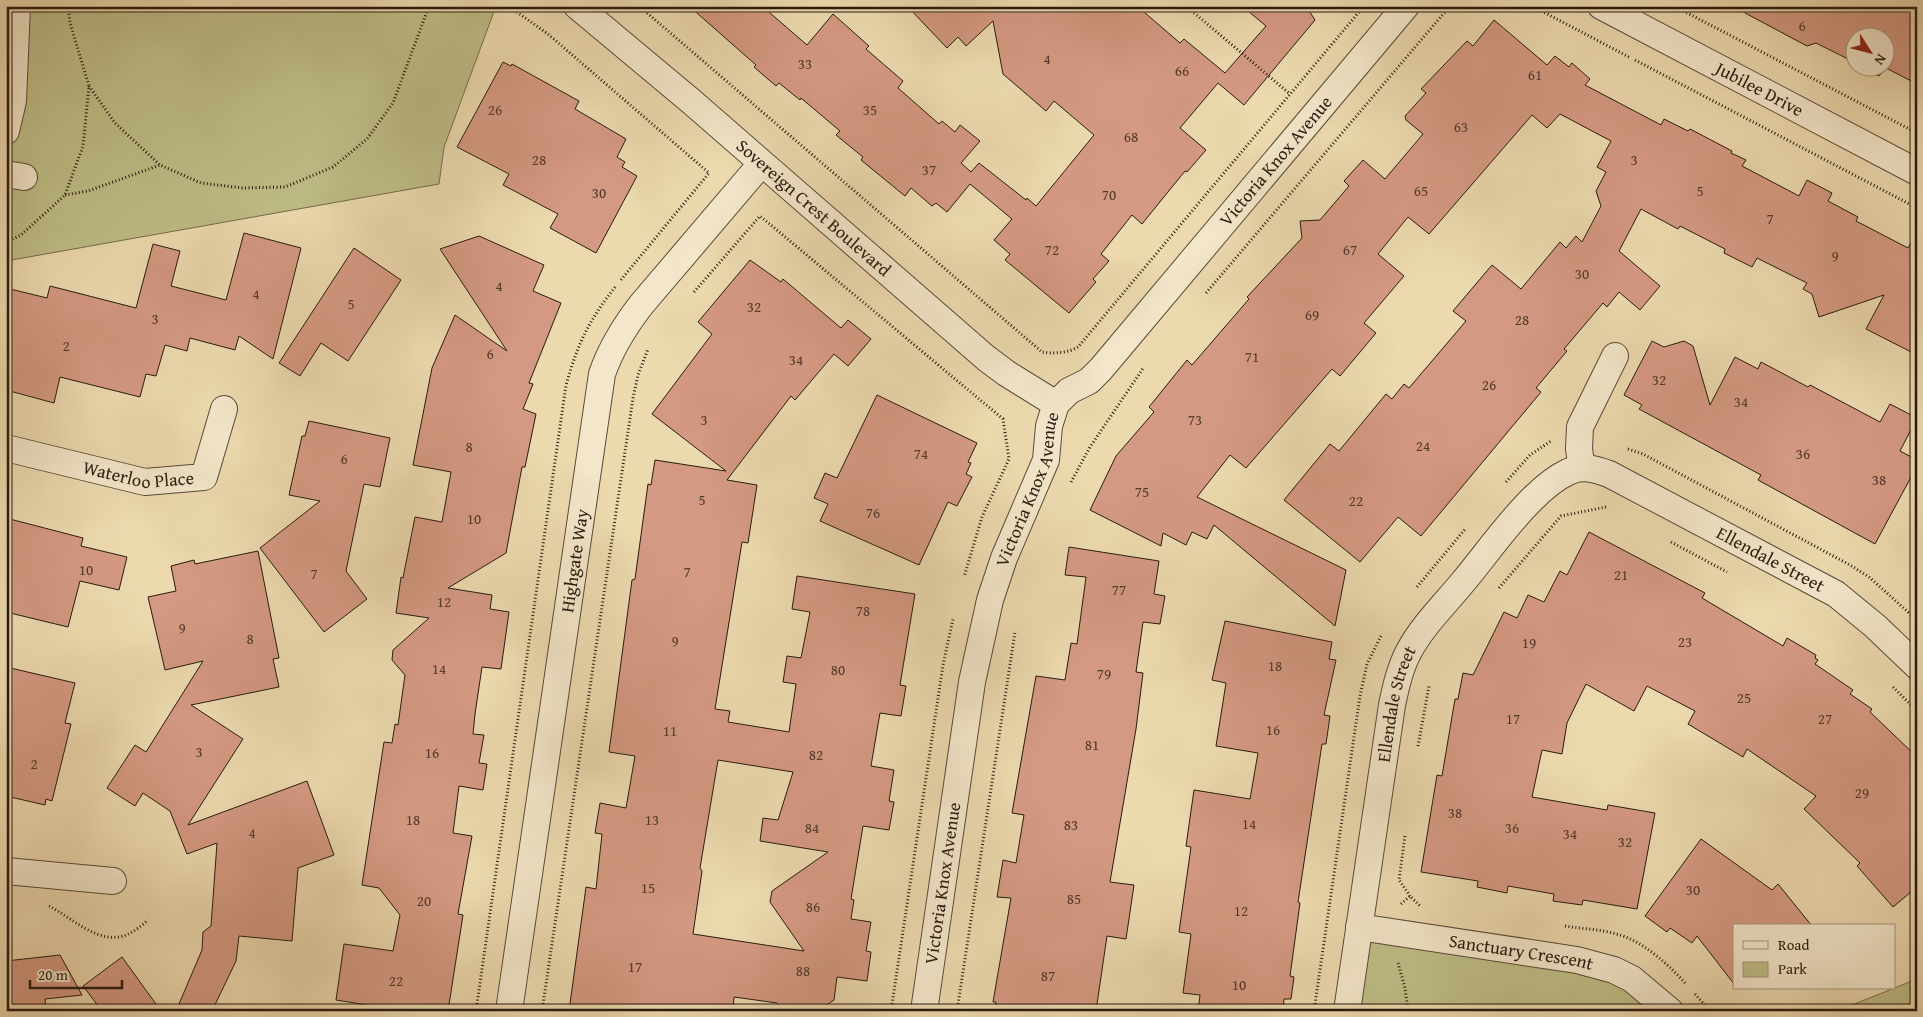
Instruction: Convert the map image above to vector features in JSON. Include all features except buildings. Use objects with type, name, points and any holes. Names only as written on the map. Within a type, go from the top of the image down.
[{"type":"street","points":[[6,132],[13,101],[17,6]]},
{"type":"street","name":"Sovereign Crest Boulevard","points":[[577,6],[692,102],[761,164],[991,362],[1056,404]]},
{"type":"street","name":"Victoria Knox Avenue","points":[[924,1011],[980,637],[1004,558],[1046,460],[1048,426],[1056,404],[1101,369],[1406,6]]},
{"type":"street","name":"Jubilee Drive","points":[[1601,6],[1917,172]]},
{"type":"street","name":"Highgate Way","points":[[509,1011],[602,374],[618,337],[641,305],[761,164]]},
{"type":"street","points":[[1582,468],[1580,427],[1615,356]]},
{"type":"street","name":"Waterloo Place","points":[[6,448],[145,482],[204,476],[224,410]]},
{"type":"street","name":"Ellendale Street","points":[[1347,1011],[1392,705],[1396,686],[1409,651],[1417,638],[1526,506],[1557,478],[1570,471],[1582,468],[1595,469],[1609,474],[1836,594],[1882,632],[1917,666]]},
{"type":"street","points":[[6,871],[113,881]]},
{"type":"street","name":"Sanctuary Crescent","points":[[1359,927],[1577,960],[1614,970],[1632,979],[1670,1011]]},
{"type":"path","points":[[68,6],[70,24],[89,86],[115,123],[160,165],[201,183],[243,188],[285,187],[333,167],[367,139],[392,103],[429,6]]},
{"type":"path","points":[[508,6],[548,34],[709,173]]},
{"type":"path","points":[[639,6],[1042,352],[1048,353],[1071,351],[1078,347],[1364,6]]},
{"type":"path","points":[[1186,6],[1290,94]]},
{"type":"path","points":[[1205,294],[1450,6]]},
{"type":"path","points":[[1532,6],[1917,208]]},
{"type":"path","points":[[1674,6],[1917,133]]},
{"type":"path","points":[[6,242],[21,235],[65,195],[83,146],[89,86]]},
{"type":"path","points":[[65,195],[88,191],[160,165]]},
{"type":"path","points":[[691,295],[760,216],[996,415]]},
{"type":"path","points":[[542,1011],[633,398],[638,375],[649,348]]},
{"type":"path","points":[[1069,485],[1095,440],[1149,360]]},
{"type":"path","points":[[1493,595],[1561,516],[1604,506],[1612,511]]},
{"type":"path","points":[[1663,538],[1731,574]]},
{"type":"path","points":[[956,1011],[1017,623]]},
{"type":"path","points":[[1886,680],[1917,711]]},
{"type":"path","points":[[1417,752],[1429,683]]},
{"type":"path","points":[[1405,834],[1399,880],[1410,896]]},
{"type":"path","points":[[43,904],[63,914],[84,929],[107,936],[132,933],[148,920]]},
{"type":"path","points":[[1395,954],[1405,988],[1408,1011]]},
{"type":"green space","points":[[17,6],[496,6],[444,147],[439,184],[6,261],[6,131]]},
{"type":"green space","points":[[1359,927],[1557,955],[1670,1011],[1347,1011]]},
{"type":"green space","points":[[1917,979],[1917,1011],[1837,1011],[1890,990],[1896,990],[1896,987]]}]
